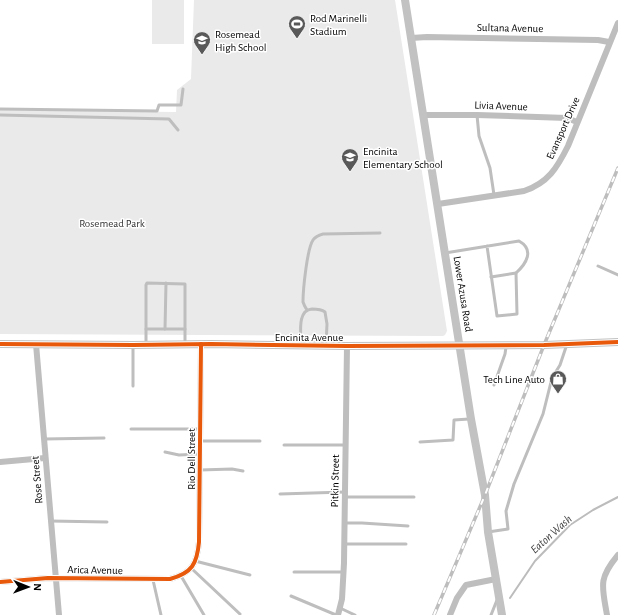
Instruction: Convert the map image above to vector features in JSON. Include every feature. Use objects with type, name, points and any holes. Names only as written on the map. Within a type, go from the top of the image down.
[{"type":"street","name":"Lower Azusa Road","points":[[405,0],[471,419],[485,495],[488,532],[502,615]]},
{"type":"street","name":"Evansport Drive","points":[[438,204],[524,191],[534,187],[548,177],[560,162],[578,122],[609,42],[618,23]]},
{"type":"street","name":"Sultana Avenue","points":[[411,38],[598,40],[609,42]]},
{"type":"street","name":"Livia Avenue","points":[[424,115],[567,118],[578,122]]},
{"type":"street","name":"Encinita Avenue","points":[[0,344],[133,346],[201,344],[346,346],[506,345],[618,342]]},
{"type":"street","name":"Rose Street","points":[[36,344],[59,615]]},
{"type":"street","name":"Rio Dell Street","points":[[190,569],[198,555],[199,542],[201,344]]},
{"type":"street","name":"Pitkin Street","points":[[337,615],[342,599],[344,572],[346,346]]},
{"type":"street","points":[[0,462],[45,458]]},
{"type":"street","points":[[606,615],[602,586],[604,576],[608,568],[618,555]]},
{"type":"street","name":"Arica Avenue","points":[[0,582],[56,578],[170,579],[181,576],[190,569]]},
{"type":"street","points":[[450,615],[457,598],[466,585],[496,579]]},
{"type":"lane","points":[[0,110],[157,111],[159,105],[181,105],[183,89]]},
{"type":"lane","points":[[477,115],[479,136],[490,168],[494,195]]},
{"type":"lane","points":[[0,116],[169,119],[178,130]]},
{"type":"lane","points":[[307,310],[303,304],[310,247],[313,239],[323,234],[380,233]]},
{"type":"lane","points":[[446,253],[519,241],[522,243],[528,258],[523,267],[516,274],[491,277]]},
{"type":"lane","points":[[487,246],[497,316],[517,314],[516,274]]},
{"type":"lane","points":[[598,266],[618,275]]},
{"type":"lane","points":[[166,283],[166,329]]},
{"type":"lane","points":[[146,345],[146,284],[166,283],[185,284],[185,345]]},
{"type":"lane","points":[[301,346],[301,318],[307,310],[316,309],[325,312],[327,324],[326,346]]},
{"type":"lane","points":[[146,329],[185,329]]},
{"type":"lane","points":[[488,532],[508,529],[506,511],[514,484],[543,414],[552,378],[560,366],[568,344]]},
{"type":"lane","points":[[494,385],[505,354],[506,345]]},
{"type":"lane","points":[[133,346],[133,386]]},
{"type":"lane","points":[[420,442],[453,440],[454,420],[471,419]]},
{"type":"lane","points":[[131,429],[200,429]]},
{"type":"lane","points":[[44,439],[104,438]]},
{"type":"lane","points":[[200,441],[260,442]]},
{"type":"lane","points":[[284,445],[346,445]]},
{"type":"lane","points":[[165,452],[179,455],[200,454]]},
{"type":"lane","points":[[200,470],[232,469],[243,471]]},
{"type":"lane","points":[[280,494],[345,494],[414,497]]},
{"type":"lane","points":[[50,521],[107,522]]},
{"type":"lane","points":[[345,523],[408,526]]},
{"type":"lane","points":[[344,544],[406,544]]},
{"type":"lane","points":[[195,562],[250,575]]},
{"type":"lane","points":[[190,569],[240,614]]},
{"type":"lane","points":[[294,572],[344,572]]},
{"type":"lane","points":[[181,576],[204,615]]},
{"type":"lane","points":[[153,580],[161,615]]},
{"type":"lane","points":[[291,596],[337,615]]},
{"type":"lane","points":[[491,615],[499,598]]},
{"type":"lane","points":[[340,608],[355,615]]},
{"type":"green space","points":[[152,0],[184,0],[184,44],[152,44]]},
{"type":"green space","name":"Rosemead Park","points":[[194,0],[395,0],[447,331],[445,335],[0,334],[0,110],[176,112],[177,90],[191,79]]},
{"type":"waterway","name":"Eaton Wash","points":[[510,598],[535,561],[570,525],[593,510],[618,497]]},
{"type":"railway","points":[[434,615],[485,495],[544,345],[618,168]]},
{"type":"cycle path","points":[[0,344],[211,344],[347,346],[544,345],[618,342]]},
{"type":"cycle path","points":[[0,582],[48,578],[170,579],[184,574],[192,566],[197,556],[199,542],[201,344]]},
{"type":"place","name":"Rod Marinelli Stadium","points":[[297,39]]},
{"type":"place","name":"Rosemead High School","points":[[202,55]]},
{"type":"place","name":"Encinita Elementary School","points":[[350,172]]},
{"type":"place","name":"Tech Line Auto","points":[[558,394]]}]
